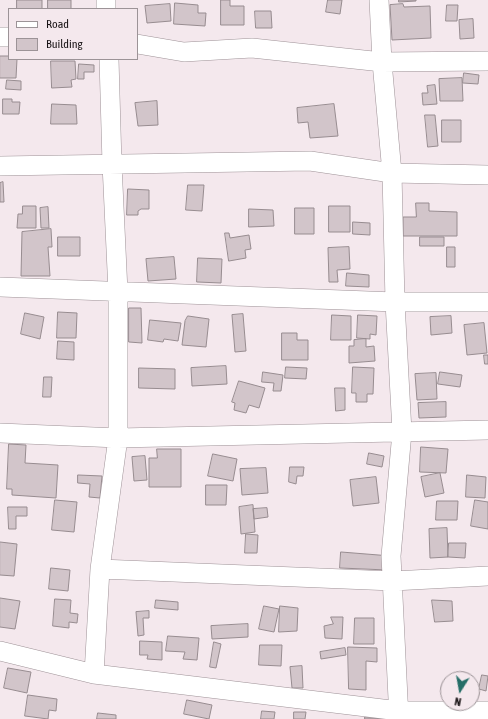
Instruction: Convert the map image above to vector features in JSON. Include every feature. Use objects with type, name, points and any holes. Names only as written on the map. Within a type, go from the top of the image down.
[{"type":"street","points":[[379,0],[382,62],[392,173],[395,302],[402,432],[391,556],[399,715]]},
{"type":"street","points":[[138,44],[184,52],[252,48],[382,62],[488,61]]},
{"type":"street","points":[[94,674],[100,569],[118,438],[118,292],[109,60]]},
{"type":"street","points":[[0,166],[310,160],[392,173],[488,174]]},
{"type":"street","points":[[0,287],[395,302],[488,302]]},
{"type":"street","points":[[0,433],[118,438],[488,430]]},
{"type":"street","points":[[100,569],[393,581],[488,576]]},
{"type":"street","points":[[0,651],[94,674],[399,715],[488,711]]},
{"type":"building","points":[[17,0],[42,0],[42,8],[17,8]]},
{"type":"building","points":[[48,0],[71,0],[71,8],[48,8]]},
{"type":"building","points":[[221,0],[230,0],[230,6],[244,6],[244,25],[221,25]]},
{"type":"building","points":[[328,0],[342,0],[340,14],[326,12]]},
{"type":"building","points":[[399,0],[416,0],[416,1],[399,2]]},
{"type":"building","points":[[175,3],[198,5],[198,13],[206,13],[205,26],[174,24]]},
{"type":"building","points":[[170,4],[171,21],[147,23],[145,6]]},
{"type":"building","points":[[403,4],[404,7],[430,6],[431,38],[392,40],[390,5]]},
{"type":"building","points":[[447,5],[458,5],[457,21],[446,21]]},
{"type":"building","points":[[255,11],[271,11],[272,28],[256,28]]},
{"type":"building","points":[[473,19],[474,38],[460,39],[459,20]]},
{"type":"building","points":[[0,56],[8,56],[8,60],[17,60],[16,78],[0,78]]},
{"type":"building","points":[[51,61],[75,61],[76,79],[71,80],[72,87],[52,88]]},
{"type":"building","points":[[79,64],[94,65],[94,72],[84,72],[84,79],[78,79]]},
{"type":"building","points":[[464,73],[479,75],[478,84],[463,83]]},
{"type":"building","points":[[462,78],[463,101],[440,101],[439,79]]},
{"type":"building","points":[[7,80],[21,81],[21,90],[6,89]]},
{"type":"building","points":[[435,85],[437,104],[423,105],[422,93],[428,93],[427,86]]},
{"type":"building","points":[[3,99],[12,99],[12,102],[20,102],[19,114],[3,114]]},
{"type":"building","points":[[157,101],[158,125],[138,126],[135,103]]},
{"type":"building","points":[[52,104],[76,105],[77,124],[51,124]]},
{"type":"building","points":[[334,104],[338,136],[310,138],[308,122],[298,123],[297,108]]},
{"type":"building","points":[[425,115],[435,115],[438,146],[428,147]]},
{"type":"building","points":[[442,120],[461,120],[461,142],[442,142]]},
{"type":"building","points":[[3,182],[4,202],[0,202],[0,183]]},
{"type":"building","points":[[188,185],[204,185],[202,211],[186,210]]},
{"type":"building","points":[[128,189],[149,190],[149,209],[141,209],[138,211],[138,215],[127,215]]},
{"type":"building","points":[[416,203],[429,203],[429,211],[457,212],[457,236],[403,236],[403,217],[416,217]]},
{"type":"building","points":[[23,206],[36,206],[36,228],[17,228],[18,214],[22,214]]},
{"type":"building","points":[[329,206],[350,206],[350,232],[329,232]]},
{"type":"building","points":[[48,207],[49,228],[41,228],[40,208]]},
{"type":"building","points":[[295,208],[314,208],[314,234],[295,234]]},
{"type":"building","points":[[249,209],[273,210],[274,226],[249,227]]},
{"type":"building","points":[[353,222],[370,223],[370,235],[353,234]]},
{"type":"building","points":[[51,229],[52,247],[48,247],[50,276],[21,276],[22,232]]},
{"type":"building","points":[[225,233],[229,233],[230,238],[249,235],[251,249],[245,250],[246,258],[229,261]]},
{"type":"building","points":[[58,237],[80,237],[80,256],[58,256]]},
{"type":"building","points":[[420,237],[444,237],[444,246],[420,246]]},
{"type":"building","points":[[349,247],[350,269],[337,270],[338,282],[329,282],[328,248]]},
{"type":"building","points":[[447,247],[455,247],[455,267],[447,267]]},
{"type":"building","points":[[174,257],[176,279],[148,281],[146,259]]},
{"type":"building","points":[[198,258],[222,259],[221,283],[197,282]]},
{"type":"building","points":[[347,273],[369,275],[369,287],[346,286]]},
{"type":"building","points":[[129,308],[141,308],[142,343],[129,342]]},
{"type":"building","points":[[58,312],[77,313],[76,338],[57,338]]},
{"type":"building","points":[[25,313],[44,317],[40,339],[21,334]]},
{"type":"building","points":[[243,314],[246,351],[235,352],[232,315]]},
{"type":"building","points":[[332,315],[351,316],[351,340],[331,340]]},
{"type":"building","points":[[358,315],[377,316],[376,335],[370,334],[370,339],[357,338]]},
{"type":"building","points":[[188,316],[209,319],[206,347],[182,345],[185,321]]},
{"type":"building","points":[[451,316],[452,333],[431,335],[430,317]]},
{"type":"building","points":[[150,320],[181,323],[178,341],[164,339],[163,342],[148,340]]},
{"type":"building","points":[[484,323],[487,353],[467,355],[464,325]]},
{"type":"building","points":[[282,333],[297,333],[297,340],[308,340],[308,360],[282,360]]},
{"type":"building","points":[[366,339],[366,347],[374,346],[375,361],[349,363],[349,346],[354,346],[354,340]]},
{"type":"building","points":[[58,341],[74,342],[74,360],[57,359]]},
{"type":"building","points":[[484,355],[488,355],[488,364],[485,364]]},
{"type":"building","points":[[226,366],[227,384],[192,386],[191,368]]},
{"type":"building","points":[[286,367],[307,368],[306,379],[285,378]]},
{"type":"building","points":[[353,367],[374,368],[373,394],[367,394],[367,402],[356,402],[356,393],[352,393]]},
{"type":"building","points":[[139,368],[175,369],[175,389],[139,388]]},
{"type":"building","points":[[263,372],[283,375],[281,391],[273,391],[274,383],[262,382]]},
{"type":"building","points":[[440,372],[462,375],[460,387],[438,384]]},
{"type":"building","points":[[436,373],[437,399],[417,400],[415,374]]},
{"type":"building","points":[[44,377],[52,377],[51,397],[43,397]]},
{"type":"building","points":[[239,381],[265,388],[259,408],[249,405],[246,413],[234,410],[235,403],[232,402]]},
{"type":"building","points":[[335,388],[345,388],[345,410],[336,411]]},
{"type":"building","points":[[446,402],[446,417],[419,418],[418,403]]},
{"type":"building","points":[[9,444],[26,445],[25,463],[58,465],[56,498],[12,495],[12,489],[7,489]]},
{"type":"building","points":[[421,447],[448,449],[446,473],[420,472]]},
{"type":"building","points":[[157,449],[181,449],[181,487],[149,487],[149,458],[157,458]]},
{"type":"building","points":[[369,453],[384,456],[382,467],[367,464]]},
{"type":"building","points":[[213,454],[237,459],[233,481],[208,476]]},
{"type":"building","points":[[145,456],[147,480],[134,481],[132,457]]},
{"type":"building","points":[[290,467],[304,467],[303,476],[297,476],[296,484],[289,482]]},
{"type":"building","points":[[266,468],[268,493],[242,495],[240,469]]},
{"type":"building","points":[[440,473],[444,493],[425,497],[421,477]]},
{"type":"building","points":[[78,475],[102,476],[100,498],[89,497],[90,484],[78,483]]},
{"type":"building","points":[[467,475],[486,477],[485,498],[466,497]]},
{"type":"building","points":[[376,477],[379,503],[353,506],[350,480]]},
{"type":"building","points":[[206,485],[227,485],[226,505],[206,505]]},
{"type":"building","points":[[55,500],[77,502],[74,532],[52,530]]},
{"type":"building","points":[[475,500],[488,502],[488,529],[471,526]]},
{"type":"building","points":[[437,501],[458,501],[457,520],[436,520]]},
{"type":"building","points":[[253,505],[255,532],[241,534],[239,507]]},
{"type":"building","points":[[8,507],[27,507],[27,516],[16,516],[16,529],[9,529]]},
{"type":"building","points":[[267,508],[268,517],[254,519],[253,509]]},
{"type":"building","points":[[447,528],[448,557],[430,558],[429,529]]},
{"type":"building","points":[[246,534],[258,535],[257,553],[245,553]]},
{"type":"building","points":[[0,542],[17,544],[14,576],[0,575]]},
{"type":"building","points":[[449,543],[466,543],[465,558],[448,557]]},
{"type":"building","points":[[341,552],[391,556],[387,570],[340,568]]},
{"type":"building","points":[[51,568],[70,570],[68,591],[49,589]]},
{"type":"building","points":[[0,598],[20,601],[15,629],[0,627]]},
{"type":"building","points":[[55,599],[71,600],[70,613],[78,614],[77,623],[69,622],[69,628],[53,626]]},
{"type":"building","points":[[156,600],[178,602],[178,610],[155,608]]},
{"type":"building","points":[[432,600],[452,601],[453,621],[435,622]]},
{"type":"building","points":[[264,606],[279,609],[274,632],[259,629]]},
{"type":"building","points":[[280,606],[298,608],[297,631],[279,632]]},
{"type":"building","points":[[149,611],[149,618],[143,618],[144,635],[138,636],[136,612]]},
{"type":"building","points":[[331,617],[343,617],[342,639],[325,638],[324,626],[333,624]]},
{"type":"building","points":[[355,618],[374,618],[374,644],[354,644]]},
{"type":"building","points":[[248,624],[248,637],[212,639],[211,626]]},
{"type":"building","points":[[168,636],[199,638],[197,660],[183,659],[185,652],[166,651]]},
{"type":"building","points":[[140,641],[162,642],[162,660],[147,659],[148,655],[140,655]]},
{"type":"building","points":[[214,642],[221,644],[216,668],[210,667]]},
{"type":"building","points":[[260,645],[282,645],[281,666],[259,665]]},
{"type":"building","points":[[348,647],[377,648],[377,662],[366,661],[366,690],[349,689]]},
{"type":"building","points":[[345,648],[346,655],[321,659],[320,652]]},
{"type":"building","points":[[302,666],[303,688],[292,688],[290,667]]},
{"type":"building","points":[[8,668],[31,672],[27,693],[4,688]]},
{"type":"building","points":[[482,675],[488,676],[486,691],[480,689]]},
{"type":"building","points":[[28,695],[57,699],[56,711],[49,710],[48,719],[25,716]]},
{"type":"building","points":[[187,700],[212,705],[209,719],[184,714]]},
{"type":"building","points":[[262,711],[275,712],[274,719],[261,719]]},
{"type":"building","points":[[294,712],[306,712],[305,719],[294,719]]},
{"type":"building","points":[[98,713],[116,715],[116,719],[97,719]]},
{"type":"building","points":[[365,717],[399,718],[365,719]]}]
